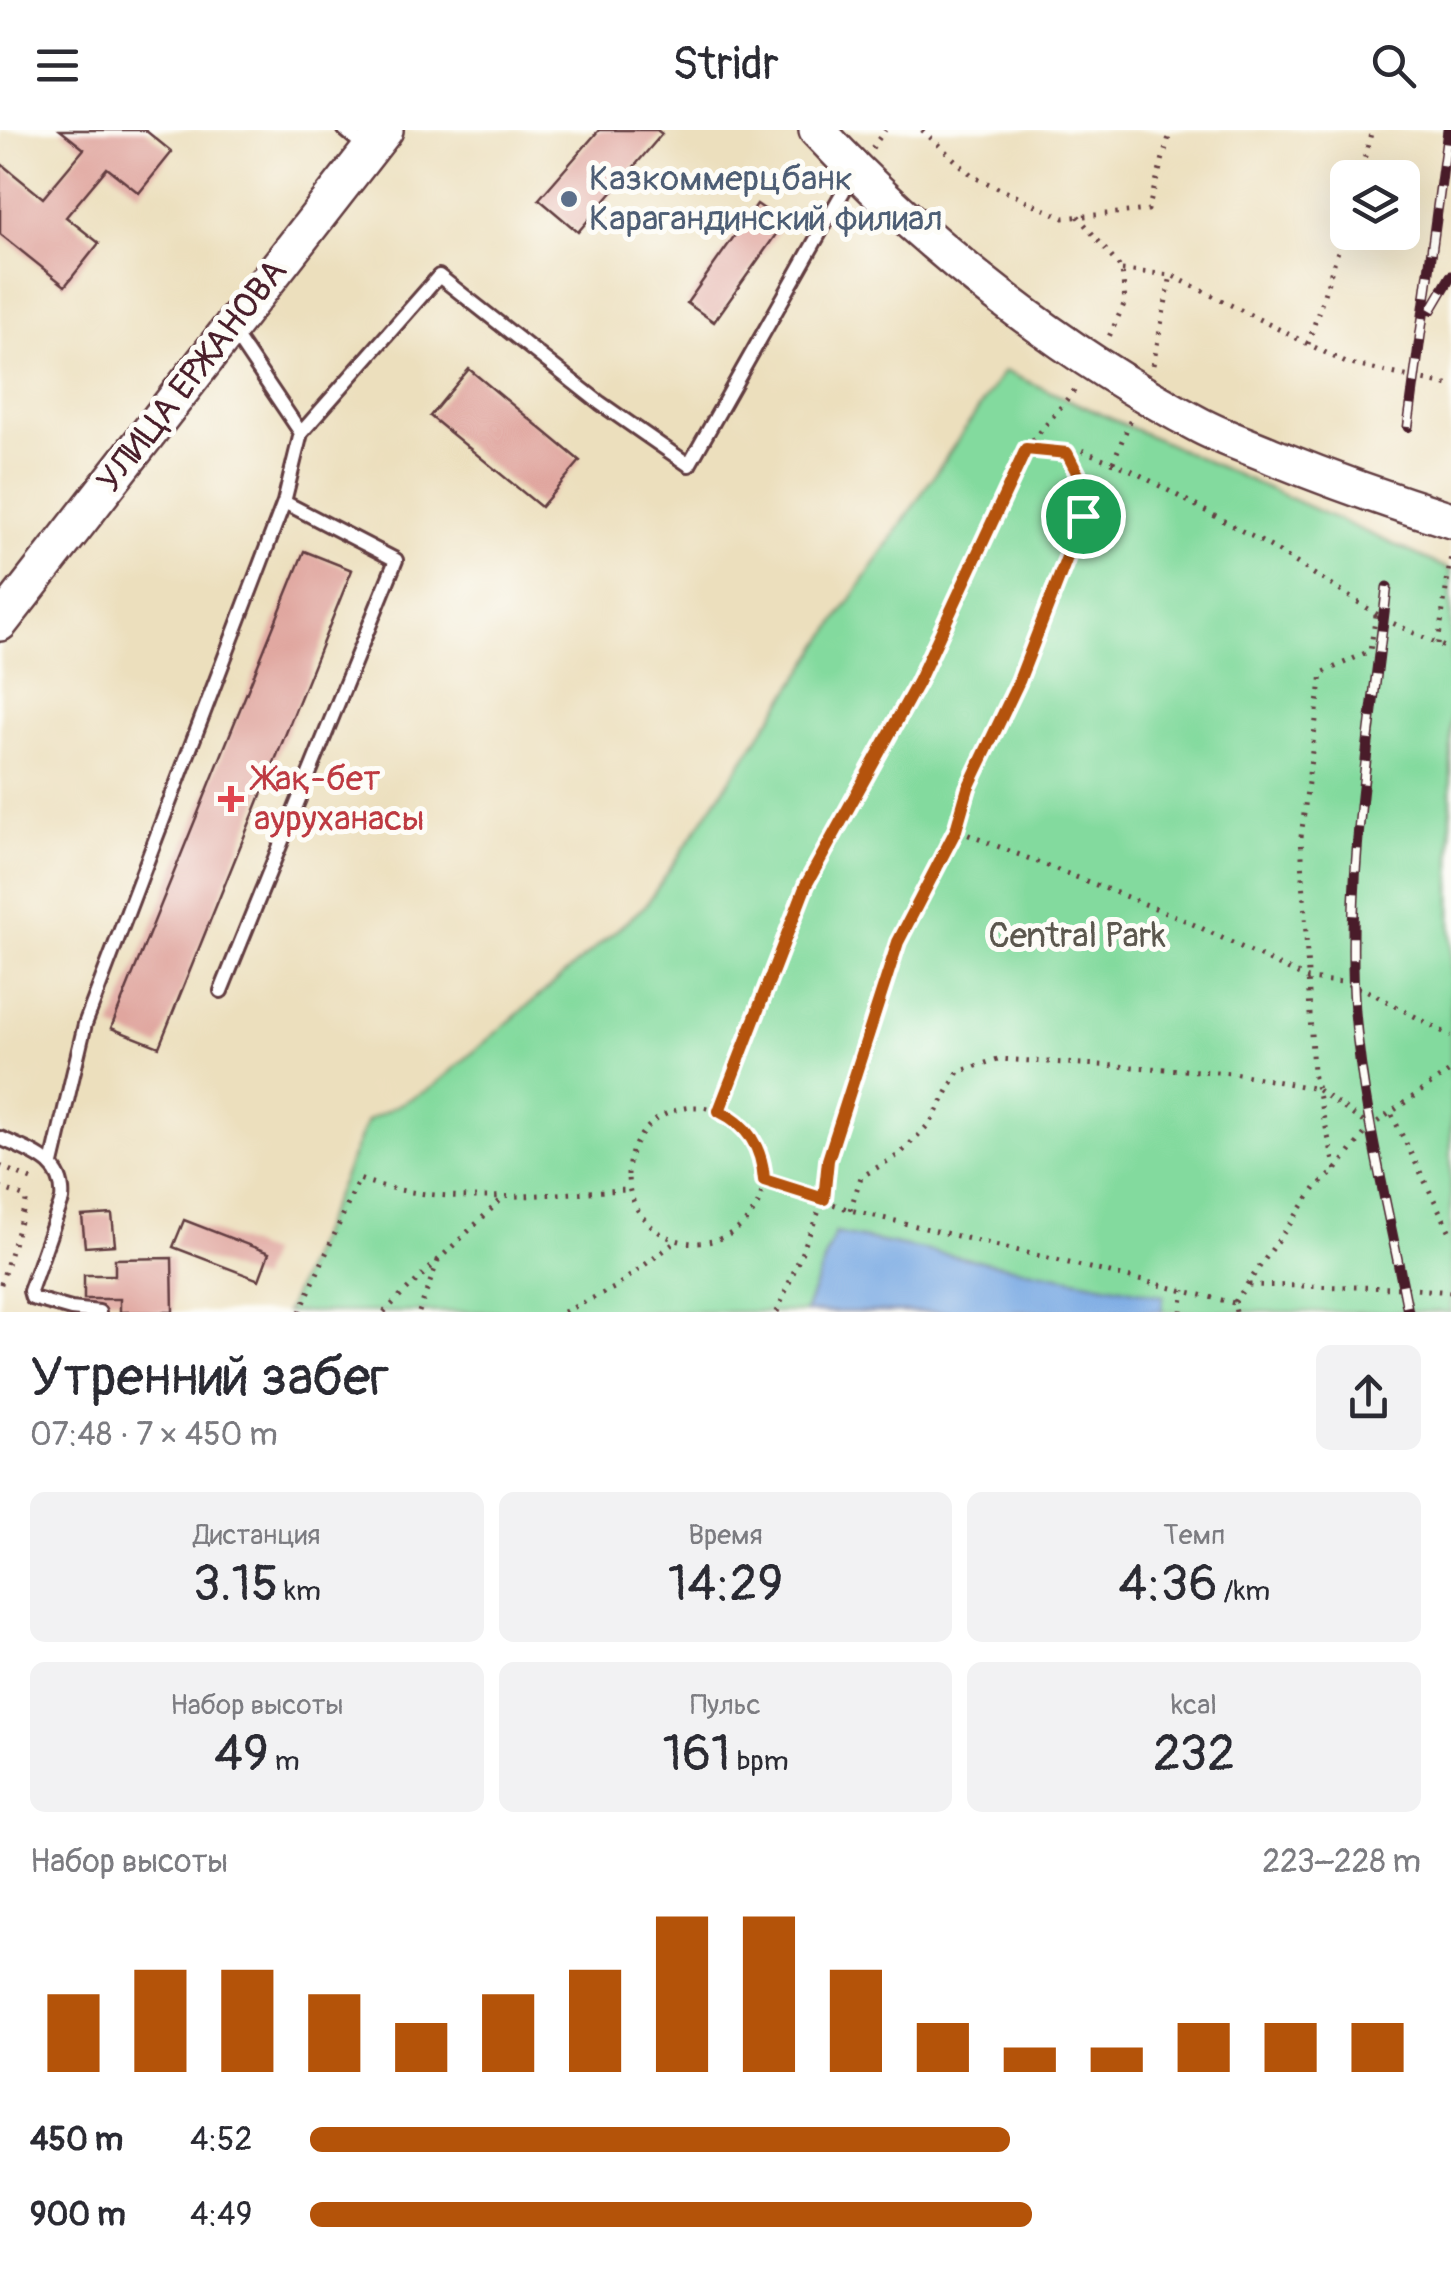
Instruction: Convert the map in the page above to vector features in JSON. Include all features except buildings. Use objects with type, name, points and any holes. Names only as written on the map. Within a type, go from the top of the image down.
[{"type":"main road","points":[[817,130],[854,170],[932,241],[1059,340],[1202,427],[1363,493],[1451,520]]},
{"type":"main road","name":"УЛИЦА ЕРЖАНОВА","points":[[0,623],[230,327],[366,136]]},
{"type":"lane","points":[[52,1164],[85,1024],[284,502],[301,434],[439,276],[600,403],[689,465],[854,170]]},
{"type":"lane","points":[[230,327],[301,434]]},
{"type":"lane","points":[[221,991],[396,560],[284,502]]},
{"type":"lane","points":[[0,1138],[52,1164],[63,1186],[62,1200],[30,1291],[32,1298],[99,1312]]},
{"type":"path","points":[[922,130],[974,177],[1064,218],[1148,210],[1170,130]]},
{"type":"path","points":[[1364,160],[1372,130]]},
{"type":"path","points":[[1308,344],[1338,250]]},
{"type":"path","points":[[1122,270],[1170,275],[1346,364],[1451,386]]},
{"type":"path","points":[[1152,370],[1170,275]]},
{"type":"path","points":[[1113,462],[1134,412]]},
{"type":"path","points":[[719,1111],[806,885],[918,682],[1026,449],[1067,453],[1082,450],[1113,462],[1273,548],[1376,614],[1451,650]]},
{"type":"path","points":[[777,1312],[824,1199],[828,1160],[898,942],[956,830],[968,788],[1019,681],[1083,516],[1086,490],[1067,453]]},
{"type":"path","points":[[1438,644],[1451,554]]},
{"type":"path","points":[[1336,1170],[1317,1089],[1300,837],[1322,673],[1370,650],[1376,614]]},
{"type":"path","points":[[956,830],[1178,917],[1308,979],[1342,982],[1366,990],[1451,1036]]},
{"type":"path","points":[[850,1210],[862,1178],[900,1154],[932,1122],[958,1072],[998,1059],[1233,1073],[1317,1089],[1370,1127]]},
{"type":"path","points":[[1236,1312],[1234,1303],[1316,1187],[1336,1170],[1370,1127],[1451,1070]]},
{"type":"path","points":[[698,1107],[732,1117],[752,1137],[759,1150],[764,1180],[748,1219],[731,1233],[711,1241],[678,1240],[650,1226],[637,1209],[629,1190],[628,1169],[632,1149],[651,1124],[678,1109],[698,1107]]},
{"type":"path","points":[[1392,1114],[1451,1234]]},
{"type":"path","points":[[300,1312],[359,1179],[382,1187],[439,1196],[629,1190]]},
{"type":"path","points":[[764,1180],[850,1210],[1234,1303]]},
{"type":"path","points":[[0,1188],[25,1197],[26,1202],[0,1288]]},
{"type":"path","points":[[384,1312],[506,1195]]},
{"type":"path","points":[[564,1312],[614,1288],[678,1240]]},
{"type":"path","points":[[419,1312],[440,1256]]},
{"type":"path","points":[[1247,1285],[1451,1292]]},
{"type":"path","points":[[1181,1312],[1184,1290]]},
{"type":"green space","name":"Central Park","points":[[1004,371],[1451,570],[1451,1312],[286,1312],[367,1121],[431,1088],[646,905]]},
{"type":"water","points":[[835,1233],[1163,1296],[1162,1312],[805,1312]]},
{"type":"railway","points":[[1408,427],[1448,130]]},
{"type":"railway","points":[[1431,310],[1451,276]]},
{"type":"railway","points":[[1387,587],[1357,853],[1353,960],[1364,1088],[1408,1312]]},
{"type":"place","name":"Казкоммерцбанк Карагандинский филиал","points":[[569,199]]},
{"type":"place","name":"Жақ-бет ауруханасы","points":[[231,799]]},
{"type":"route","points":[[1026,449],[1067,453],[1086,490],[1083,516],[1019,681],[968,788],[956,830],[898,942],[828,1160],[824,1199],[764,1180],[759,1150],[752,1137],[732,1117],[719,1111],[806,885],[918,682],[1026,449]]}]
